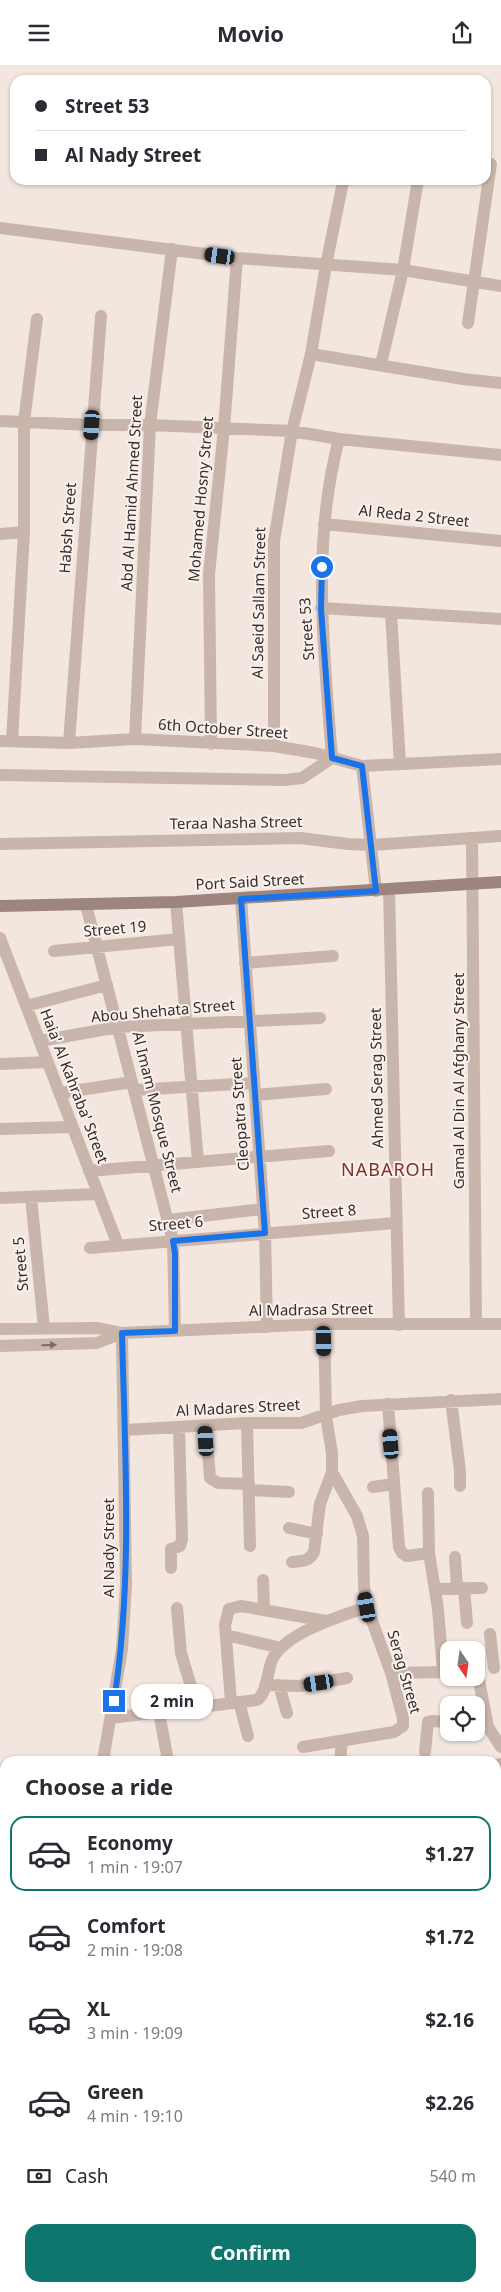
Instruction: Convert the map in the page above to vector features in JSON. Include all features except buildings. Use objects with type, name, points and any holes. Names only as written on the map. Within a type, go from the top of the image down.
[{"type":"street","name":"Al Saeid Sallam Street","points":[[274,746],[274,541],[292,431],[311,353],[341,185]]},
{"type":"street","points":[[381,364],[403,271],[417,185]]},
{"type":"street","points":[[468,323],[488,185]]},
{"type":"street","points":[[0,228],[237,258],[403,271],[501,286]]},
{"type":"street","name":"Abd Al Hamid Ahmed Street","points":[[135,739],[150,425],[172,249]]},
{"type":"street","name":"Mohamed Hosny Street","points":[[211,744],[209,574],[224,428],[237,258]]},
{"type":"street","name":"Habsh Street","points":[[69,743],[101,316]]},
{"type":"street","points":[[6,741],[24,532],[24,422],[37,319]]},
{"type":"street","points":[[311,353],[462,379],[501,383]]},
{"type":"street","points":[[0,421],[292,431],[339,439],[501,455]]},
{"type":"street","name":"Street 53","points":[[332,758],[321,609],[324,524],[330,474],[339,439]]},
{"type":"street","name":"Al Reda 2 Street","points":[[324,524],[501,541]]},
{"type":"street","points":[[0,534],[24,532]]},
{"type":"street","points":[[321,609],[501,619]]},
{"type":"street","points":[[391,613],[400,764]]},
{"type":"street","name":"6th October Street","points":[[6,741],[69,743],[135,739],[274,746],[316,753],[362,766],[501,759]]},
{"type":"street","points":[[0,775],[286,780],[302,778],[332,758]]},
{"type":"street","points":[[362,766],[376,891]]},
{"type":"street","name":"Teraa Nasha Street","points":[[0,844],[300,837],[348,844],[372,845],[501,836]]},
{"type":"street","name":"Gamal Al Din Al Afghany Street","points":[[472,838],[474,884],[476,1324]]},
{"type":"street","name":"Port Said Street","points":[[0,905],[176,902],[501,882]]},
{"type":"street","name":"Ahmed Serag Street","points":[[389,890],[399,1325]]},
{"type":"street","name":"Cleopatra Street","points":[[241,899],[265,1233],[267,1327]]},
{"type":"street","points":[[176,902],[198,1162]]},
{"type":"street","name":"Al Imam Mosque Street","points":[[86,905],[173,1241],[175,1253],[175,1331]]},
{"type":"street","name":"Haia' Al Kahraba' Street","points":[[0,938],[118,1245]]},
{"type":"street","name":"Street 19","points":[[54,951],[179,939]]},
{"type":"street","points":[[245,963],[333,956]]},
{"type":"street","points":[[26,1006],[107,985]]},
{"type":"street","name":"Abou Shehata Street","points":[[40,1041],[118,1027],[320,1018]]},
{"type":"street","points":[[0,1064],[48,1062]]},
{"type":"street","points":[[60,1093],[133,1086],[326,1089]]},
{"type":"street","points":[[0,1129],[72,1127]]},
{"type":"street","points":[[90,1171],[329,1151]]},
{"type":"street","points":[[0,1198],[98,1194]]},
{"type":"street","name":"Street 5","points":[[31,1197],[44,1328]]},
{"type":"street","points":[[168,1220],[263,1209]]},
{"type":"street","name":"Street 8","points":[[265,1233],[396,1223]]},
{"type":"street","name":"Street 6","points":[[90,1248],[265,1233]]},
{"type":"street","name":"Al Madrasa Street","points":[[0,1329],[98,1328],[122,1333],[324,1324],[501,1324]]},
{"type":"street","name":"Serag Street","points":[[303,1747],[394,1733],[403,1726],[403,1717],[390,1673],[367,1607],[364,1587],[363,1536],[357,1517],[332,1472],[332,1453],[326,1416],[324,1324]]},
{"type":"street","name":"Al Madrasa Street","points":[[0,1347],[97,1343],[122,1333]]},
{"type":"street","name":"Al Nady Street","points":[[104,1756],[122,1649],[126,1585],[122,1333]]},
{"type":"street","name":"Al Madares Street","points":[[125,1430],[247,1423],[301,1423],[326,1416],[338,1410],[388,1404],[501,1399]]},
{"type":"street","points":[[451,1400],[460,1471],[460,1486]]},
{"type":"street","points":[[388,1404],[399,1547],[402,1553],[407,1556],[429,1553]]},
{"type":"street","points":[[247,1423],[250,1546]]},
{"type":"street","points":[[206,1426],[210,1478],[218,1483],[289,1492]]},
{"type":"street","points":[[171,1568],[171,1549],[180,1546],[182,1539],[179,1427]]},
{"type":"street","points":[[292,1562],[306,1561],[311,1558],[317,1534],[320,1504],[332,1472]]},
{"type":"street","points":[[374,1487],[394,1483]]},
{"type":"street","points":[[428,1493],[429,1553],[442,1641]]},
{"type":"street","points":[[289,1528],[317,1534]]},
{"type":"street","points":[[454,1557],[467,1623]]},
{"type":"street","points":[[263,1580],[264,1610]]},
{"type":"street","points":[[435,1589],[482,1588]]},
{"type":"street","points":[[248,1736],[235,1702],[225,1625],[229,1609],[241,1605],[326,1621]]},
{"type":"street","points":[[111,1718],[260,1698],[269,1665],[280,1648],[326,1621],[367,1607]]},
{"type":"street","points":[[177,1608],[181,1653],[197,1706]]},
{"type":"street","points":[[490,1634],[497,1668]]},
{"type":"street","points":[[226,1635],[280,1648]]},
{"type":"street","points":[[390,1673],[440,1672]]},
{"type":"street","points":[[265,1685],[300,1685],[347,1679]]},
{"type":"street","points":[[279,1685],[287,1713]]},
{"type":"street","points":[[160,1712],[167,1756]]},
{"type":"street","points":[[425,1752],[428,1723],[433,1721],[440,1722]]},
{"type":"street","points":[[485,1729],[501,1747]]},
{"type":"street","points":[[340,1756],[342,1741]]},
{"type":"district","name":"NABAROH","points":[[388,1170]]},
{"type":"route","points":[[114,1701],[122,1649],[126,1585],[122,1333],[175,1331],[175,1253],[173,1241],[265,1233],[241,899],[376,891],[362,766],[332,758],[321,609],[320,581],[322,567]]}]
